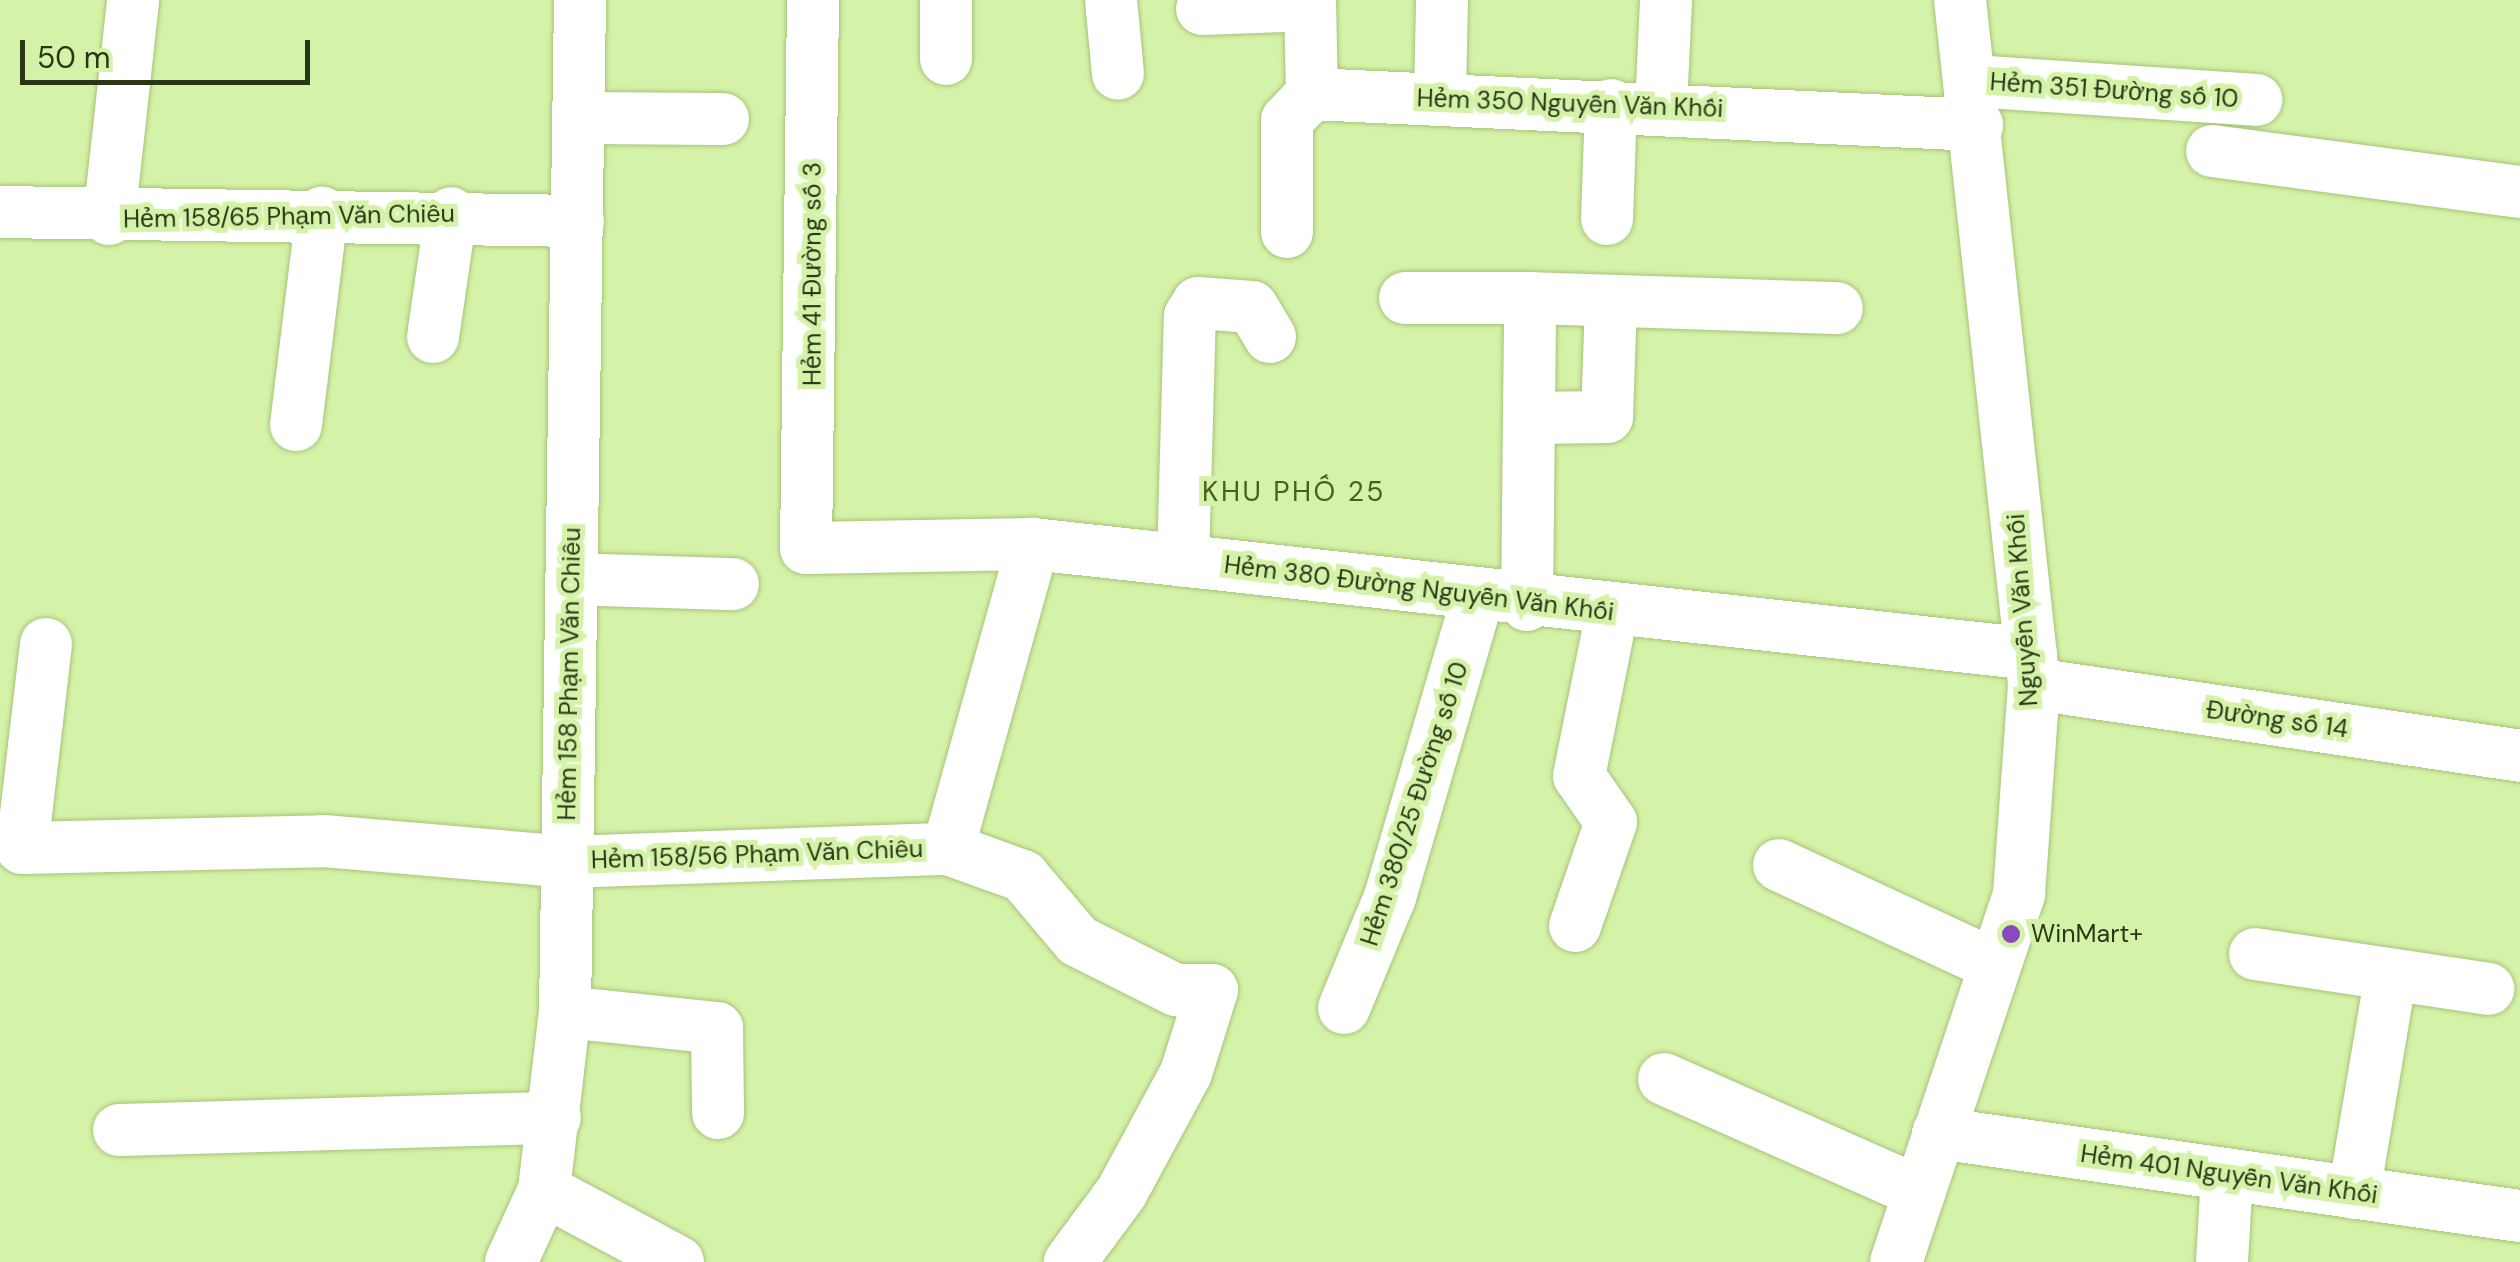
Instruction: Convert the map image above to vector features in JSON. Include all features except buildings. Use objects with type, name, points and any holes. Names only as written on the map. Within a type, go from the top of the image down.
[{"type":"street","points":[[110,219],[134,0]]},
{"type":"street","name":"Hẻm 158 Phạm Văn Chiêu","points":[[511,1262],[544,1190],[565,1012],[580,0]]},
{"type":"street","name":"Hẻm 41 Đường số 3","points":[[806,548],[813,0]]},
{"type":"street","points":[[946,0],[946,59]]},
{"type":"street","points":[[1111,0],[1118,74]]},
{"type":"street","points":[[1440,98],[1442,0]]},
{"type":"street","points":[[1608,219],[1666,0]]},
{"type":"street","name":"Nguyễn Văn Khối","points":[[1896,1262],[2019,894],[2032,669],[1960,0]]},
{"type":"street","points":[[1202,9],[1310,2],[1312,94],[1287,120],[1287,232]]},
{"type":"street","name":"Hẻm 350 Nguyễn Văn Khối","points":[[1312,94],[1636,106],[1974,103]]},
{"type":"street","points":[[579,98],[723,119]]},
{"type":"street","name":"Hẻm 351 Đường số 10","points":[[1974,103],[2256,100]]},
{"type":"street","points":[[2212,151],[2520,192]]},
{"type":"street","name":"Hẻm 158/65 Phạm Văn Chiêu","points":[[0,212],[110,219],[322,213],[578,221]]},
{"type":"street","points":[[296,425],[322,213]]},
{"type":"street","points":[[434,338],[450,214]]},
{"type":"street","points":[[1405,298],[1837,308]]},
{"type":"street","name":"Hẻm 380/25 Đường số 10","points":[[1344,1008],[1502,601],[1529,418],[1530,298]]},
{"type":"street","points":[[1529,418],[1607,416],[1611,301]]},
{"type":"street","points":[[1183,561],[1190,316],[1198,303],[1252,307],[1270,336]]},
{"type":"street","points":[[1033,544],[948,849],[1023,876],[1078,941],[1176,990],[1212,990],[1186,1073],[1122,1193],[1070,1262]]},
{"type":"street","name":"Hẻm 380 Đường Nguyễn Văn Khối","points":[[806,548],[1033,544],[1612,613],[2032,669]]},
{"type":"street","points":[[571,579],[733,584]]},
{"type":"street","points":[[1575,926],[1610,822],[1579,776],[1612,613]]},
{"type":"street","name":"Hẻm 158/56 Phạm Văn Chiêu","points":[[46,644],[22,848],[324,841],[567,862],[948,849]]},
{"type":"street","name":"Đường số 14","points":[[2032,669],[2520,756]]},
{"type":"street","points":[[1779,865],[1994,965]]},
{"type":"street","points":[[2256,954],[2488,989]]},
{"type":"street","points":[[2354,1193],[2391,975]]},
{"type":"street","points":[[565,1012],[717,1028],[718,1113]]},
{"type":"street","points":[[1664,1078],[1919,1192]]},
{"type":"street","points":[[119,1130],[555,1118]]},
{"type":"street","name":"Hẻm 401 Nguyễn Văn Khối","points":[[1938,1133],[2520,1216]]},
{"type":"street","points":[[2222,1262],[2227,1175]]},
{"type":"street","points":[[544,1190],[678,1262]]},
{"type":"place","name":"WinMart+","points":[[2011,934]]},
{"type":"district","name":"KHU PHỐ 25","points":[[1294,492]]}]
